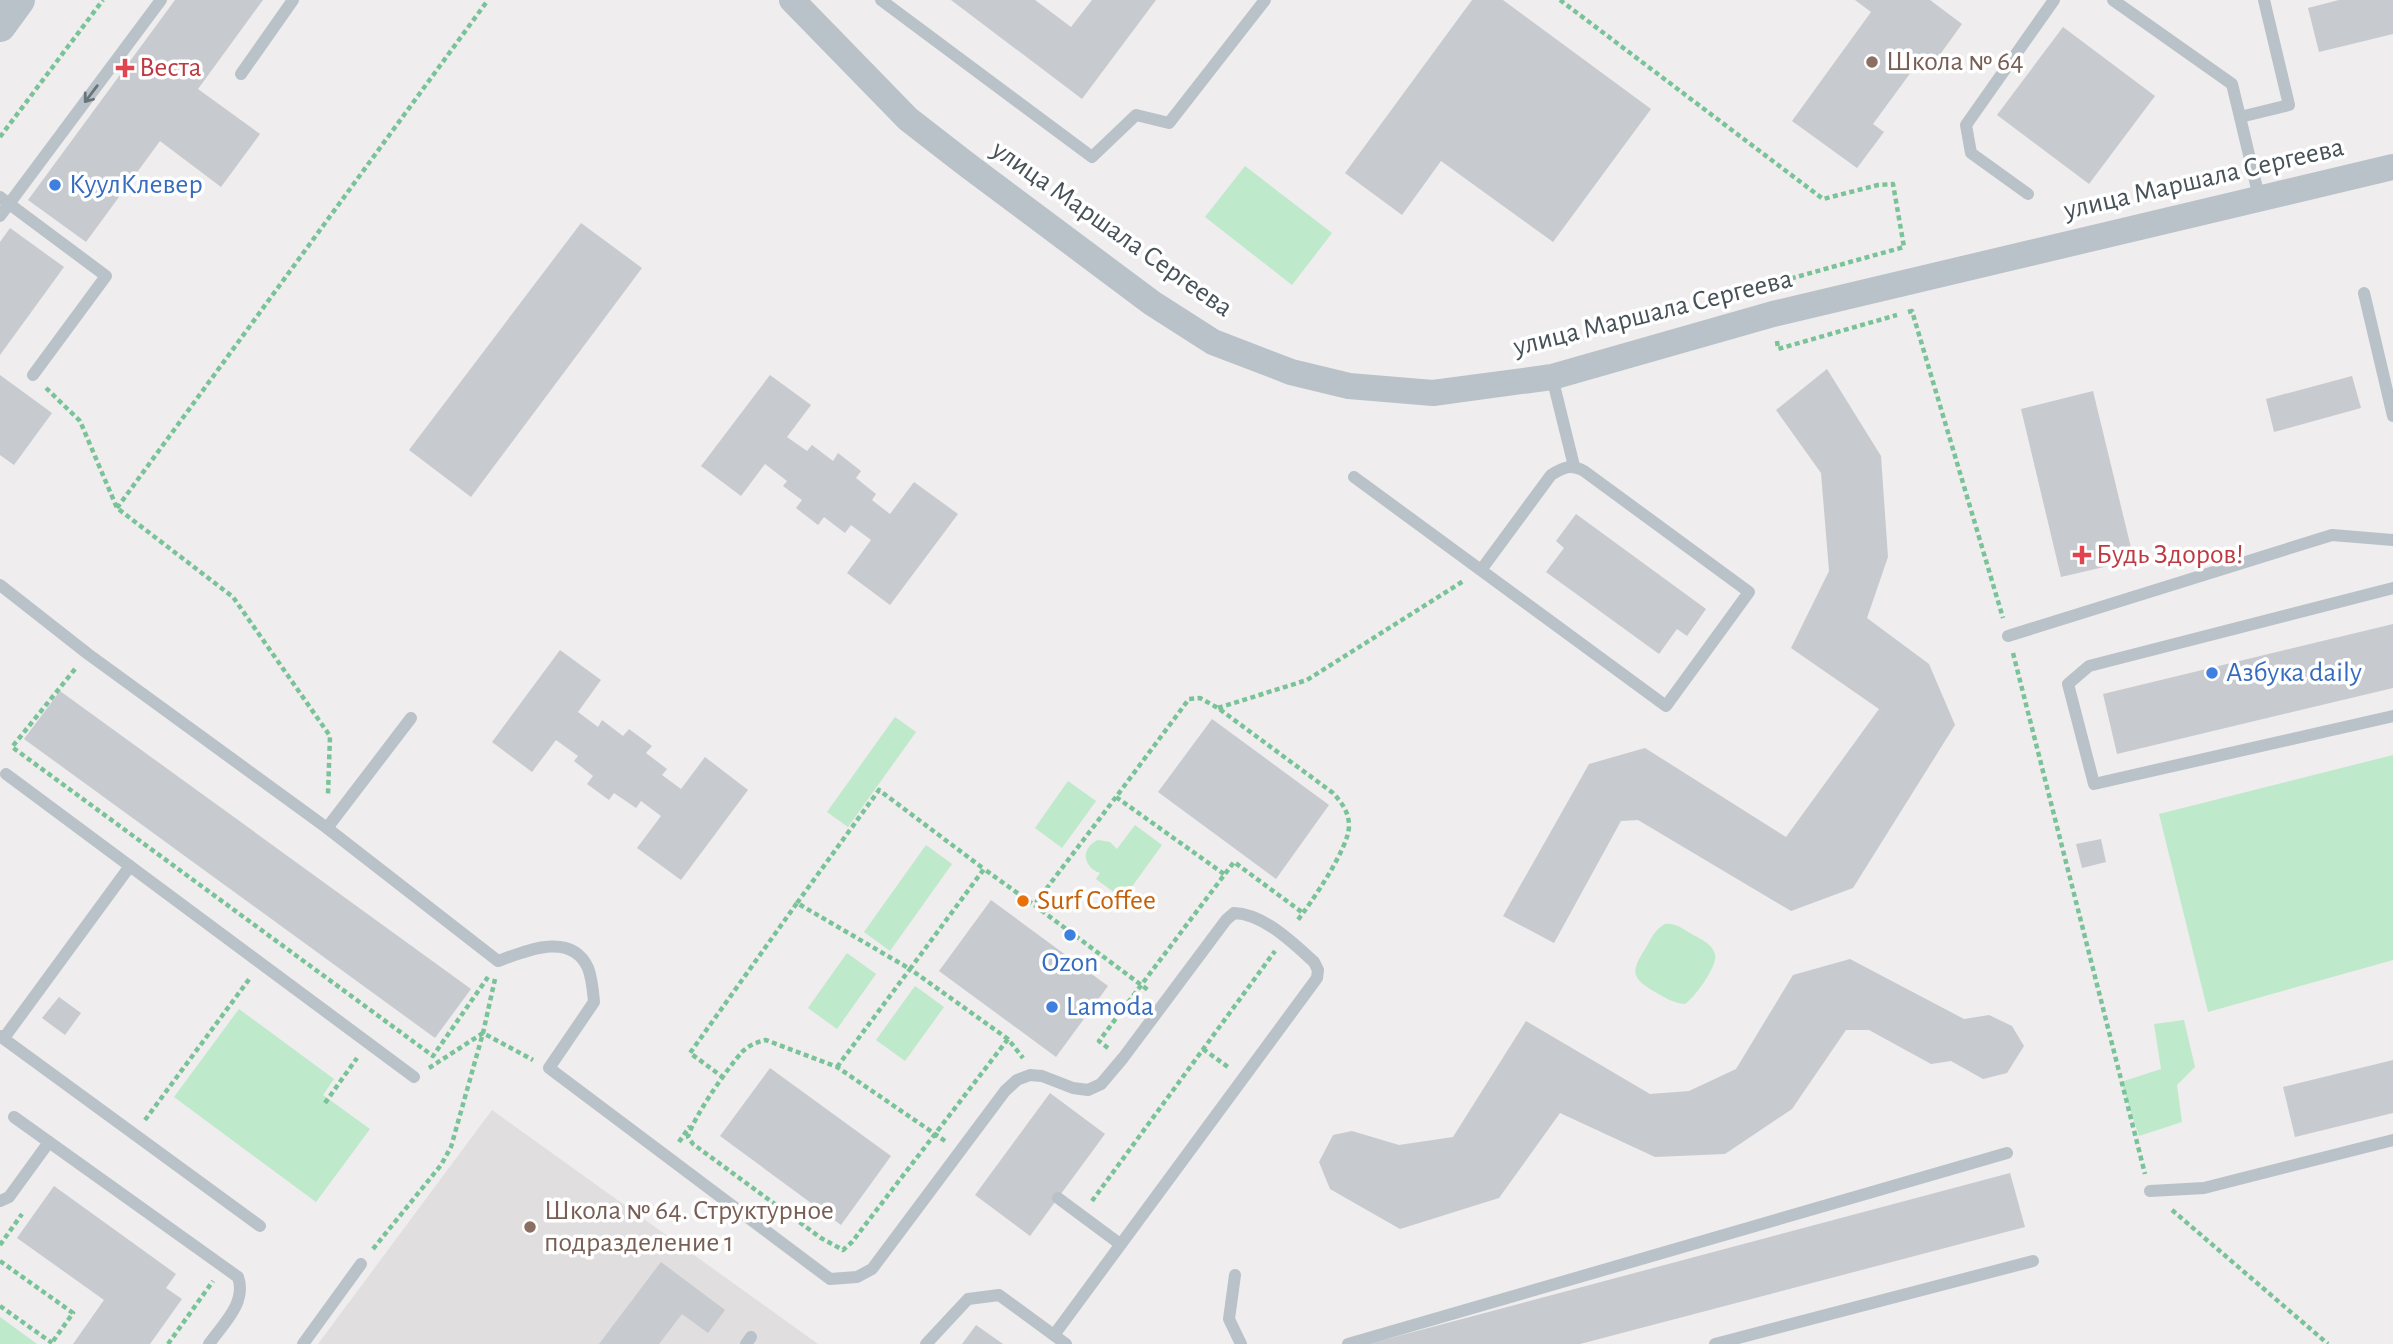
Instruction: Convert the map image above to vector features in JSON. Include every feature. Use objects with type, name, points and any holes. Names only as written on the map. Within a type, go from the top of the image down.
[{"type":"street","points":[[0,26],[19,0]]},
{"type":"street","name":"улица Маршала Сергеева","points":[[792,0],[908,119],[1152,303],[1213,342],[1291,372],[1349,386],[1433,393],[1552,377],[1773,314],[2393,167]]},
{"type":"lane","points":[[0,216],[5,200],[161,0]]},
{"type":"lane","points":[[241,74],[293,0]]},
{"type":"lane","points":[[881,0],[1092,157],[1136,115],[1169,123],[1265,0]]},
{"type":"lane","points":[[2028,194],[1971,153],[1966,125],[2054,0]]},
{"type":"lane","points":[[2113,0],[2232,84],[2259,197]]},
{"type":"lane","points":[[2240,117],[2289,105],[2264,0]]},
{"type":"lane","points":[[5,200],[106,276],[33,375]]},
{"type":"lane","points":[[2364,293],[2393,416]]},
{"type":"lane","points":[[1552,377],[1574,466]]},
{"type":"lane","points":[[1354,477],[1666,706],[1749,592],[1574,466],[1564,466],[1551,475],[1481,570]]},
{"type":"lane","points":[[2008,636],[2332,535],[2393,540]]},
{"type":"lane","points":[[0,584],[88,654],[327,828],[498,961],[537,947],[568,949],[579,955],[588,968],[594,1002],[549,1068],[830,1279],[858,1277],[872,1269],[1011,1086],[1030,1075],[1088,1090],[1101,1084],[1226,920],[1234,913],[1244,913],[1256,918],[1314,962],[1318,970],[1317,978],[1055,1335]]},
{"type":"lane","points":[[2393,588],[2088,666],[2068,684],[2094,784],[2393,716]]},
{"type":"lane","points":[[327,828],[411,718]]},
{"type":"lane","points":[[6,774],[414,1077]]},
{"type":"lane","points":[[130,866],[2,1037],[260,1226]]},
{"type":"lane","points":[[14,1116],[238,1277],[241,1296],[209,1344]]},
{"type":"lane","points":[[2150,1191],[2204,1188],[2393,1140]]},
{"type":"lane","points":[[0,1210],[5,1199],[49,1142]]},
{"type":"lane","points":[[1348,1344],[2007,1153]]},
{"type":"lane","points":[[1058,1198],[1120,1244]]},
{"type":"lane","points":[[1715,1344],[2033,1261]]},
{"type":"lane","points":[[303,1344],[361,1264]]},
{"type":"lane","points":[[1235,1275],[1230,1319],[1241,1344]]},
{"type":"lane","points":[[926,1344],[968,1298],[999,1295],[1066,1344]]},
{"type":"path","points":[[0,137],[2,130],[103,0]]},
{"type":"path","points":[[117,508],[488,0]]},
{"type":"path","points":[[1560,0],[1823,199],[1892,184],[1904,247],[1780,282]]},
{"type":"path","points":[[1777,341],[1779,349],[1912,311],[2008,636],[2150,1191],[2328,1344]]},
{"type":"path","points":[[33,375],[80,421],[117,508],[233,597],[330,736],[327,828]]},
{"type":"path","points":[[1218,708],[1307,680],[1481,570]]},
{"type":"path","points":[[88,654],[12,747],[433,1056],[498,961]]},
{"type":"path","points":[[1034,905],[1189,699],[1200,698],[1218,708],[1333,793],[1344,806],[1348,818],[1349,830],[1342,850],[1303,913],[1082,1215]]},
{"type":"path","points":[[724,1078],[690,1053],[879,790],[1165,1003]]},
{"type":"path","points":[[1116,797],[1224,874]]},
{"type":"path","points":[[1099,1041],[1234,862],[1303,913]]},
{"type":"path","points":[[837,1067],[984,869]]},
{"type":"path","points":[[797,903],[910,969],[1008,1039],[1021,1054]]},
{"type":"path","points":[[361,1264],[441,1165],[451,1147],[483,1033],[498,961]]},
{"type":"path","points":[[135,1135],[261,963]]},
{"type":"path","points":[[483,1033],[549,1068]]},
{"type":"path","points":[[414,1077],[483,1033]]},
{"type":"path","points":[[934,1134],[837,1067],[766,1040],[743,1051],[692,1122],[688,1137],[821,1238],[843,1250],[852,1242],[1008,1039]]},
{"type":"path","points":[[325,1103],[368,1043]]},
{"type":"path","points":[[1203,1049],[1242,1078]]},
{"type":"path","points":[[0,1272],[3,1263],[73,1313],[51,1343],[0,1306]]},
{"type":"path","points":[[168,1344],[213,1281]]},
{"type":"shaded area","name":"Школа № 64. Структурное подразделение 1","points":[[492,1110],[818,1344],[318,1344]]},
{"type":"green space","points":[[1245,166],[1332,233],[1292,285],[1205,217]]},
{"type":"green space","points":[[895,717],[916,732],[848,827],[827,812]]},
{"type":"green space","points":[[2393,755],[2393,960],[2208,1012],[2159,814]]},
{"type":"green space","points":[[1068,781],[1096,801],[1062,848],[1035,828]]},
{"type":"green space","points":[[1135,825],[1162,845],[1123,899],[1096,879],[1100,873],[1087,862],[1086,852],[1092,843],[1098,840],[1110,842],[1117,849]]},
{"type":"green space","points":[[926,845],[952,864],[890,951],[864,932]]},
{"type":"green space","points":[[1665,924],[1678,926],[1701,939],[1715,954],[1713,966],[1700,988],[1685,1004],[1655,992],[1640,981],[1635,971],[1655,932]]},
{"type":"green space","points":[[847,953],[876,974],[837,1029],[808,1008]]},
{"type":"green space","points":[[915,986],[944,1007],[905,1061],[876,1040]]},
{"type":"green space","points":[[239,1009],[334,1079],[323,1095],[370,1129],[316,1202],[174,1097]]},
{"type":"green space","points":[[2184,1020],[2195,1067],[2177,1085],[2182,1122],[2139,1136],[2121,1082],[2161,1069],[2154,1024]]},
{"type":"green space","points":[[0,1317],[37,1344],[0,1344]]},
{"type":"building","points":[[175,0],[263,0],[198,89],[260,134],[221,187],[160,141],[86,242],[28,200]]},
{"type":"building","points":[[951,0],[1035,0],[1071,27],[1092,0],[1156,0],[1082,99]]},
{"type":"building","points":[[1472,0],[1503,0],[1651,109],[1553,242],[1441,161],[1402,215],[1345,173]]},
{"type":"building","points":[[1855,0],[1930,0],[1962,24],[1936,60],[1925,53],[1873,124],[1884,132],[1857,168],[1792,121],[1871,12]]},
{"type":"building","points":[[2339,0],[2393,0],[2393,34],[2319,52],[2308,8]]},
{"type":"building","points":[[2063,27],[2155,96],[2089,184],[1997,115]]},
{"type":"building","points":[[581,223],[642,268],[471,497],[409,450]]},
{"type":"building","points":[[10,228],[64,267],[0,355],[0,242]]},
{"type":"building","points":[[1827,369],[1881,456],[1888,557],[1867,618],[1929,664],[1955,725],[1853,888],[1791,911],[1638,820],[1621,821],[1554,943],[1503,916],[1589,764],[1645,748],[1786,837],[1879,709],[1791,648],[1829,571],[1821,473],[1776,410]]},
{"type":"building","points":[[0,375],[52,413],[14,465],[0,455]]},
{"type":"building","points":[[770,375],[811,405],[787,437],[807,451],[812,445],[833,461],[838,453],[861,471],[856,478],[876,494],[872,500],[890,514],[914,482],[958,514],[890,605],[847,573],[871,540],[851,525],[845,533],[824,517],[818,525],[796,508],[802,500],[783,486],[787,481],[765,464],[741,496],[701,466]]},
{"type":"building","points":[[2352,376],[2361,408],[2274,432],[2266,399]]},
{"type":"building","points":[[2093,391],[2134,560],[2061,577],[2021,409]]},
{"type":"building","points":[[1576,514],[1706,609],[1687,636],[1677,629],[1659,654],[1546,572],[1564,548],[1556,541]]},
{"type":"building","points":[[2393,624],[2393,688],[2117,754],[2103,694]]},
{"type":"building","points":[[560,650],[601,680],[578,712],[598,727],[602,720],[623,736],[629,729],[652,746],[646,753],[667,769],[662,775],[681,789],[705,757],[748,790],[681,880],[637,848],[661,816],[641,801],[636,808],[614,793],[609,800],[587,784],[593,776],[574,761],[578,756],[556,740],[532,772],[492,742]]},
{"type":"building","points":[[60,691],[471,989],[435,1038],[24,739]]},
{"type":"building","points":[[1212,719],[1329,805],[1276,879],[1158,792]]},
{"type":"building","points":[[2101,839],[2106,862],[2082,868],[2076,844]]},
{"type":"building","points":[[991,900],[1108,986],[1056,1057],[939,971]]},
{"type":"building","points":[[1850,959],[1964,1019],[1989,1015],[2012,1026],[2024,1046],[2007,1073],[1983,1079],[1951,1061],[1931,1064],[1869,1030],[1846,1030],[1792,1109],[1725,1154],[1655,1157],[1560,1113],[1499,1198],[1400,1229],[1330,1189],[1319,1162],[1333,1135],[1352,1131],[1399,1145],[1453,1137],[1526,1021],[1650,1094],[1689,1091],[1736,1069],[1793,975]]},
{"type":"building","points":[[59,997],[81,1013],[65,1035],[42,1018]]},
{"type":"building","points":[[2393,1060],[2393,1113],[2295,1137],[2283,1087]]},
{"type":"building","points":[[770,1068],[891,1156],[841,1225],[720,1136]]},
{"type":"building","points":[[1050,1093],[1105,1134],[1030,1236],[975,1195]]},
{"type":"building","points":[[2010,1173],[2025,1227],[1580,1344],[1368,1344]]},
{"type":"building","points":[[54,1186],[176,1274],[166,1288],[182,1299],[150,1344],[73,1344],[104,1300],[17,1238]]},
{"type":"building","points":[[661,1262],[725,1310],[708,1333],[682,1314],[659,1344],[599,1344]]},
{"type":"building","points":[[976,1325],[1003,1344],[962,1344]]},
{"type":"place","name":"Школа № 64","points":[[1872,62]]},
{"type":"place","name":"Веста","points":[[125,68]]},
{"type":"place","name":"КуулКлевер","points":[[55,185]]},
{"type":"place","name":"Будь Здоров!","points":[[2082,555]]},
{"type":"place","name":"Азбука daily","points":[[2212,673]]},
{"type":"place","name":"Surf Coffee","points":[[1023,901]]},
{"type":"place","name":"Ozon","points":[[1070,935]]},
{"type":"place","name":"Lamoda","points":[[1052,1007]]},
{"type":"place","name":"Школа № 64. Структурное подразделение 1","points":[[530,1227]]}]
